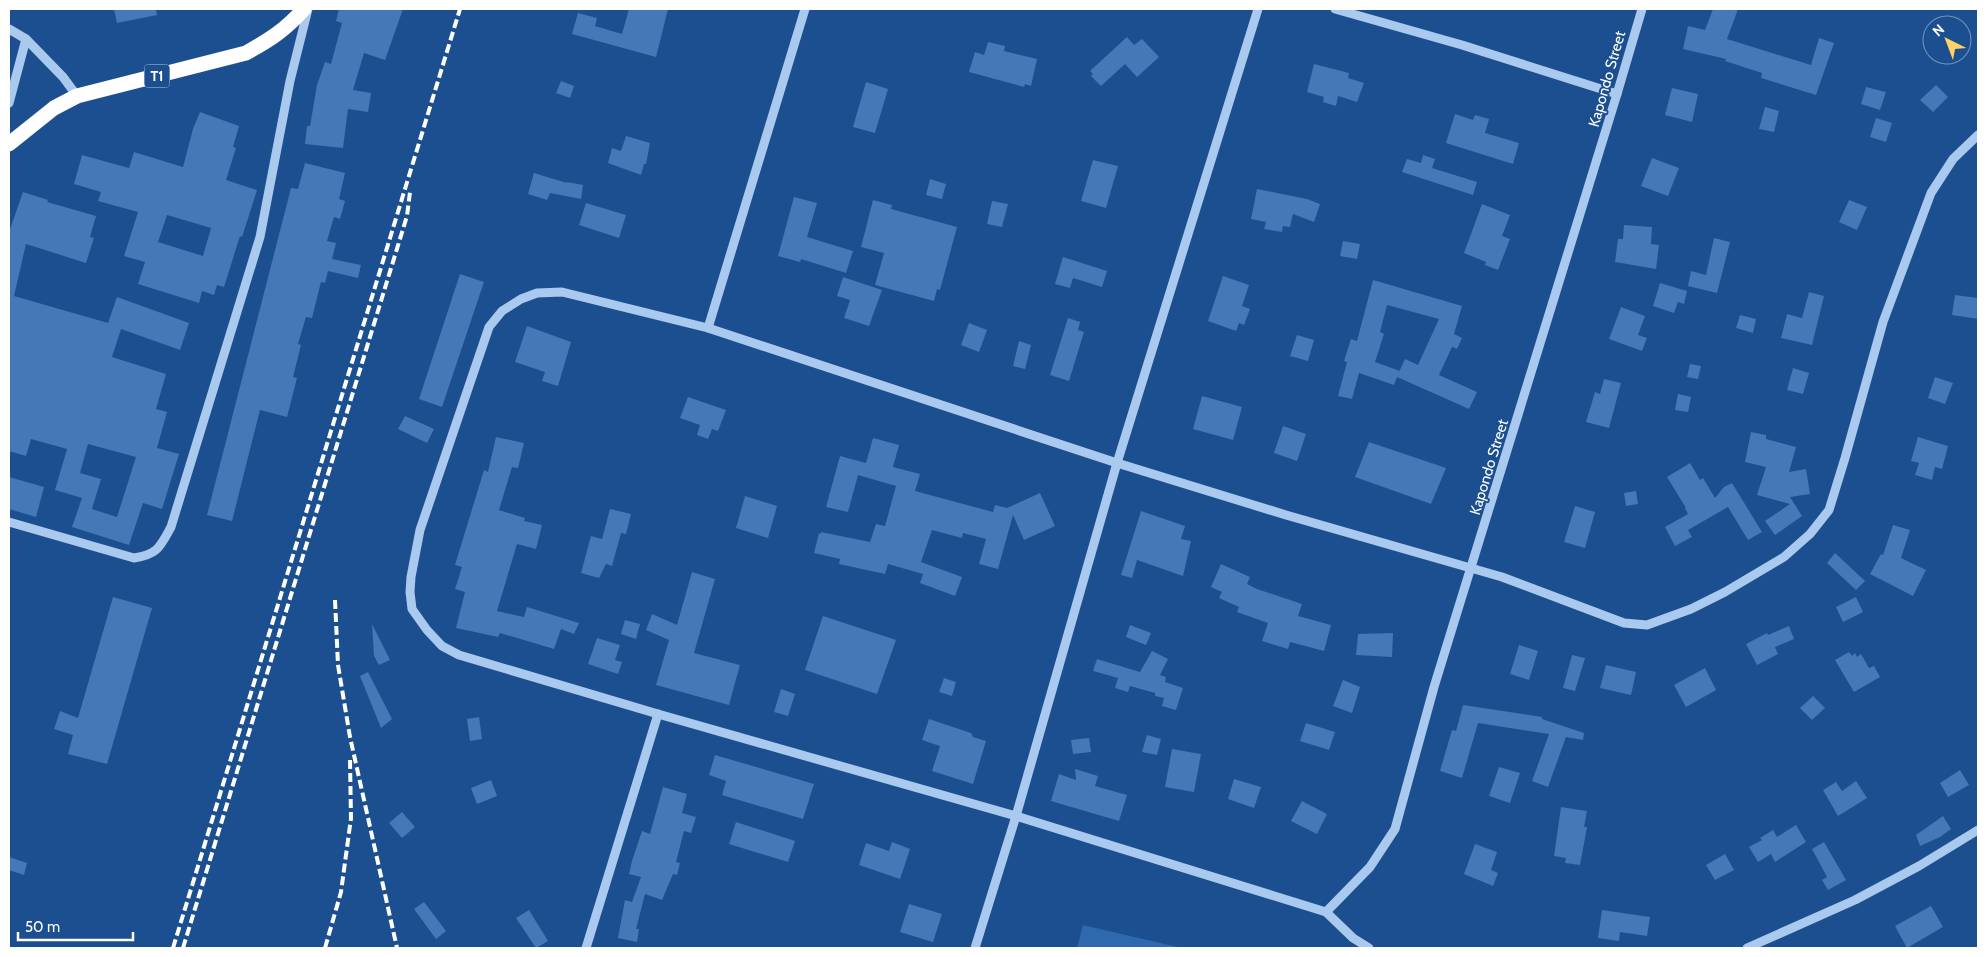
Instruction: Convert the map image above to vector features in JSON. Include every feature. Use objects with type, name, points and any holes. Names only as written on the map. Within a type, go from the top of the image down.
[{"type":"highway","name":"T1","points":[[9,144],[54,108],[77,96],[246,53],[271,40],[287,28],[306,9]]},
{"type":"street","points":[[9,522],[134,558],[150,555],[161,545],[171,527],[260,237],[306,9]]},
{"type":"street","points":[[708,328],[805,9]]},
{"type":"street","points":[[975,948],[1016,816],[1117,463],[1258,9]]},
{"type":"street","points":[[1335,9],[1462,45],[1617,94]]},
{"type":"street","name":"Kapondo Street","points":[[1326,912],[1370,868],[1395,829],[1434,687],[1642,9]]},
{"type":"street","points":[[9,29],[26,39],[63,77],[77,96]]},
{"type":"street","points":[[9,103],[26,39]]},
{"type":"street","points":[[1369,948],[1353,938],[1326,912],[1016,816],[658,714],[460,655],[442,646],[412,610],[411,577],[420,530],[489,327],[502,312],[521,299],[537,293],[562,292],[708,328],[1117,463],[1502,577],[1624,623],[1647,625],[1691,609],[1725,592],[1784,557],[1810,534],[1829,510],[1883,322],[1931,193],[1953,159],[1978,135]]},
{"type":"street","points":[[586,948],[658,714]]},
{"type":"street","points":[[1747,948],[1855,900],[1919,866],[1978,830]]},
{"type":"shaded area","points":[[1083,925],[1182,948],[1077,948]]},
{"type":"building","points":[[114,9],[156,9],[157,15],[117,23]]},
{"type":"building","points":[[339,9],[403,9],[385,60],[364,53],[353,90],[371,93],[368,112],[348,109],[343,148],[305,144],[307,126],[310,126],[317,85],[325,62],[331,64],[342,23],[336,21]]},
{"type":"building","points":[[629,9],[668,9],[656,57],[572,34],[578,13],[597,18],[595,26],[622,34]]},
{"type":"building","points":[[1713,9],[1738,9],[1727,39],[1811,65],[1819,38],[1834,43],[1816,95],[1761,78],[1762,73],[1725,61],[1726,59],[1683,49],[1688,26],[1705,30]]},
{"type":"building","points":[[1127,37],[1134,45],[1142,39],[1159,57],[1137,77],[1125,64],[1101,86],[1091,76],[1093,74],[1090,71]]},
{"type":"building","points":[[988,42],[1005,46],[1004,51],[1037,59],[1031,86],[1025,84],[1024,87],[969,72],[975,52],[984,55]]},
{"type":"building","points":[[1314,64],[1349,73],[1348,78],[1364,83],[1357,102],[1338,96],[1336,106],[1323,102],[1324,97],[1307,92]]},
{"type":"building","points":[[561,81],[574,86],[570,98],[556,93]]},
{"type":"building","points":[[866,82],[888,89],[875,133],[853,127]]},
{"type":"building","points":[[1936,85],[1948,97],[1933,112],[1920,100]]},
{"type":"building","points":[[1866,87],[1886,92],[1880,110],[1861,104]]},
{"type":"building","points":[[1672,88],[1698,94],[1692,122],[1665,115]]},
{"type":"building","points":[[1765,107],[1779,111],[1774,132],[1759,129]]},
{"type":"building","points":[[200,112],[239,126],[233,147],[236,148],[226,180],[257,190],[224,287],[217,285],[214,295],[202,291],[199,303],[138,284],[145,262],[124,256],[138,212],[98,201],[101,192],[74,184],[82,155],[129,168],[134,152],[183,167],[193,129]],"holes":[[[167,215],[211,228],[203,256],[158,242]]]},
{"type":"building","points":[[1455,114],[1473,120],[1475,115],[1489,119],[1485,133],[1519,143],[1513,164],[1446,143]]},
{"type":"building","points":[[1876,118],[1892,123],[1886,142],[1870,137]]},
{"type":"building","points":[[626,136],[650,143],[646,164],[644,164],[641,175],[608,163],[612,148],[621,151]]},
{"type":"building","points":[[1423,155],[1435,159],[1432,168],[1477,182],[1473,195],[1402,172],[1407,159],[1421,163]]},
{"type":"building","points":[[1652,158],[1679,168],[1668,196],[1641,186]]},
{"type":"building","points":[[1093,160],[1118,166],[1106,208],[1081,201]]},
{"type":"building","points":[[305,163],[345,173],[339,199],[345,201],[340,219],[334,217],[327,241],[336,243],[332,259],[361,265],[358,278],[328,271],[325,283],[321,282],[312,318],[306,317],[298,344],[301,345],[293,377],[297,378],[287,417],[260,410],[232,521],[207,515],[291,188],[298,189]]},
{"type":"building","points":[[534,173],[567,183],[583,185],[581,199],[550,193],[547,200],[528,194]]},
{"type":"building","points":[[930,179],[946,184],[942,199],[926,195]]},
{"type":"building","points":[[1257,189],[1307,199],[1320,204],[1314,222],[1293,214],[1290,227],[1283,226],[1282,232],[1264,229],[1266,222],[1251,219]]},
{"type":"building","points":[[23,192],[48,200],[47,202],[96,216],[90,237],[94,238],[86,263],[26,244],[14,296],[108,323],[117,297],[189,323],[180,350],[121,329],[112,357],[166,374],[156,409],[167,412],[157,448],[179,454],[162,509],[143,503],[129,545],[72,527],[82,498],[55,490],[67,449],[31,439],[26,456],[9,451],[9,232]],"holes":[[[88,444],[136,457],[117,517],[92,509],[101,479],[80,473]]]},
{"type":"building","points":[[794,197],[817,203],[807,237],[853,251],[846,273],[801,259],[800,262],[778,256]]},
{"type":"building","points":[[873,200],[892,205],[891,209],[957,227],[940,290],[937,289],[934,301],[875,285],[884,253],[861,247]]},
{"type":"building","points":[[1849,200],[1867,207],[1857,230],[1839,222]]},
{"type":"building","points":[[992,201],[1008,204],[1002,227],[987,224]]},
{"type":"building","points":[[586,203],[626,215],[619,238],[579,225]]},
{"type":"building","points":[[1482,204],[1510,215],[1502,236],[1510,239],[1498,270],[1485,265],[1486,262],[1464,253]]},
{"type":"building","points":[[1624,225],[1652,227],[1651,244],[1659,245],[1656,269],[1615,262],[1618,239],[1623,239]]},
{"type":"building","points":[[1714,238],[1730,242],[1717,293],[1688,286],[1691,271],[1706,275]]},
{"type":"building","points":[[1343,241],[1360,244],[1357,259],[1340,256]]},
{"type":"building","points":[[1063,257],[1107,271],[1102,287],[1073,278],[1070,288],[1055,284]]},
{"type":"building","points":[[460,274],[484,282],[442,407],[419,399]]},
{"type":"building","points":[[1223,276],[1249,285],[1242,306],[1250,309],[1244,325],[1239,323],[1236,331],[1208,321]]},
{"type":"building","points":[[843,277],[882,290],[869,326],[844,318],[850,300],[837,296]]},
{"type":"building","points":[[1373,280],[1462,306],[1454,334],[1462,338],[1457,349],[1452,347],[1439,375],[1477,392],[1469,409],[1397,377],[1394,385],[1359,373],[1352,399],[1338,396],[1347,362],[1344,361],[1351,339],[1357,341]],"holes":[[[1387,305],[1439,319],[1418,365],[1405,359],[1400,371],[1375,362],[1384,334],[1380,332]]]},
{"type":"building","points":[[1660,283],[1687,291],[1684,304],[1678,302],[1674,313],[1653,306]]},
{"type":"building","points":[[1809,292],[1824,296],[1812,345],[1781,338],[1787,314],[1802,318]]},
{"type":"building","points":[[1955,295],[1978,298],[1978,319],[1952,315]]},
{"type":"building","points":[[1621,307],[1645,316],[1638,335],[1647,338],[1642,351],[1609,339]]},
{"type":"building","points":[[1740,315],[1756,319],[1753,333],[1736,328]]},
{"type":"building","points":[[1068,318],[1080,322],[1078,330],[1084,332],[1069,381],[1050,375]]},
{"type":"building","points":[[969,323],[987,330],[979,352],[961,345]]},
{"type":"building","points":[[527,326],[571,342],[558,386],[542,381],[545,372],[515,362]]},
{"type":"building","points":[[1297,335],[1314,340],[1308,361],[1290,356]]},
{"type":"building","points":[[1019,341],[1031,345],[1025,369],[1013,366]]},
{"type":"building","points":[[1690,364],[1701,366],[1698,379],[1687,377]]},
{"type":"building","points":[[1793,368],[1809,373],[1803,394],[1787,390]]},
{"type":"building","points":[[1935,377],[1953,383],[1945,404],[1928,398]]},
{"type":"building","points":[[1604,379],[1621,383],[1609,428],[1586,422],[1595,392],[1600,394]]},
{"type":"building","points":[[1678,394],[1691,397],[1688,412],[1675,410]]},
{"type":"building","points":[[1202,396],[1242,407],[1233,440],[1193,429]]},
{"type":"building","points":[[688,397],[726,410],[718,431],[712,429],[708,439],[697,435],[700,425],[680,418]]},
{"type":"building","points":[[405,416],[434,429],[427,443],[398,429]]},
{"type":"building","points":[[1283,426],[1306,434],[1297,461],[1274,453]]},
{"type":"building","points":[[1751,432],[1766,435],[1766,439],[1796,447],[1789,472],[1806,469],[1810,494],[1790,497],[1802,516],[1775,535],[1765,521],[1790,504],[1757,495],[1766,467],[1745,462]]},
{"type":"building","points":[[496,437],[524,443],[518,468],[512,467],[499,510],[525,518],[524,521],[542,525],[536,549],[517,544],[497,611],[524,617],[527,607],[579,623],[574,634],[561,629],[554,649],[500,633],[498,637],[456,628],[465,592],[455,589],[462,567],[455,565],[484,470],[488,472]]},
{"type":"building","points":[[1918,437],[1948,446],[1942,469],[1935,467],[1932,480],[1915,475],[1919,463],[1911,461]]},
{"type":"building","points":[[873,438],[899,445],[893,467],[920,474],[915,491],[993,512],[995,505],[1007,508],[1040,493],[1055,526],[1024,540],[1013,515],[998,569],[979,564],[986,539],[963,533],[962,538],[932,530],[921,562],[962,577],[955,596],[920,583],[923,574],[888,564],[885,574],[839,564],[840,559],[814,553],[819,533],[821,534],[821,532],[870,542],[876,524],[885,526],[896,486],[858,475],[848,512],[826,507],[840,456],[866,463]]},
{"type":"building","points":[[1369,442],[1446,468],[1431,504],[1355,477]]},
{"type":"building","points":[[1690,463],[1700,480],[1703,478],[1715,498],[1724,487],[1732,483],[1762,532],[1748,540],[1728,507],[1688,530],[1692,537],[1675,546],[1665,527],[1688,514],[1667,477]]},
{"type":"building","points":[[9,477],[44,487],[36,517],[9,509]]},
{"type":"building","points":[[1636,491],[1638,504],[1626,506],[1624,493]]},
{"type":"building","points":[[745,496],[777,506],[768,538],[736,528]]},
{"type":"building","points":[[1575,506],[1595,512],[1585,548],[1564,542]]},
{"type":"building","points":[[610,509],[631,514],[626,534],[621,533],[612,566],[606,564],[599,578],[581,573],[591,536],[602,539]]},
{"type":"building","points":[[1141,511],[1185,526],[1181,539],[1191,541],[1183,576],[1137,560],[1132,578],[1121,575]]},
{"type":"building","points":[[1893,525],[1910,530],[1901,558],[1926,570],[1913,596],[1870,574],[1881,554],[1883,555]]},
{"type":"building","points":[[1835,553],[1865,581],[1856,590],[1827,563]]},
{"type":"building","points":[[1221,564],[1250,577],[1247,584],[1257,589],[1302,604],[1298,616],[1331,625],[1324,651],[1290,642],[1288,649],[1262,641],[1268,623],[1237,612],[1239,607],[1219,598],[1222,592],[1211,587]]},
{"type":"building","points":[[692,572],[715,579],[694,653],[740,665],[729,705],[656,685],[669,640],[646,630],[652,614],[677,625]]},
{"type":"building","points":[[113,597],[152,608],[107,764],[68,754],[73,735],[54,729],[60,711],[78,718]]},
{"type":"building","points":[[1856,597],[1863,612],[1843,622],[1836,607]]},
{"type":"building","points":[[823,616],[896,640],[877,694],[805,670]]},
{"type":"building","points":[[625,620],[640,624],[636,639],[621,634]]},
{"type":"building","points":[[372,624],[390,660],[379,665],[374,656]]},
{"type":"building","points":[[1130,625],[1151,633],[1146,645],[1126,637]]},
{"type":"building","points":[[1789,626],[1794,639],[1775,647],[1778,654],[1757,665],[1746,644],[1767,633],[1768,635]]},
{"type":"building","points":[[1393,633],[1392,657],[1356,655],[1358,634]]},
{"type":"building","points":[[597,638],[620,645],[615,660],[622,662],[618,674],[588,664]]},
{"type":"building","points":[[1519,645],[1538,651],[1529,680],[1510,674]]},
{"type":"building","points":[[1152,651],[1168,659],[1160,675],[1166,677],[1165,682],[1183,688],[1176,710],[1162,706],[1164,698],[1155,696],[1155,693],[1130,686],[1128,692],[1115,688],[1118,678],[1093,671],[1097,659],[1140,672]]},
{"type":"building","points":[[1849,652],[1852,656],[1855,653],[1857,657],[1861,654],[1869,668],[1874,666],[1880,677],[1854,692],[1835,660]]},
{"type":"building","points":[[1572,655],[1585,658],[1575,691],[1563,688]]},
{"type":"building","points":[[1606,665],[1636,672],[1631,695],[1600,688]]},
{"type":"building","points":[[1705,668],[1716,690],[1686,707],[1674,685]]},
{"type":"building","points":[[368,672],[392,719],[381,728],[360,676]]},
{"type":"building","points":[[944,678],[956,682],[952,696],[939,692]]},
{"type":"building","points":[[1343,680],[1360,687],[1352,713],[1333,706]]},
{"type":"building","points":[[781,689],[795,694],[788,716],[774,712]]},
{"type":"building","points":[[1813,696],[1825,708],[1812,720],[1800,708]]},
{"type":"building","points":[[1463,705],[1542,717],[1542,719],[1584,733],[1583,740],[1566,737],[1548,787],[1532,781],[1549,734],[1478,723],[1462,778],[1440,771],[1452,730],[1456,731]]},
{"type":"building","points":[[479,717],[482,739],[470,741],[467,719]]},
{"type":"building","points":[[929,719],[971,733],[973,737],[986,741],[973,784],[932,771],[940,746],[922,740]]},
{"type":"building","points":[[1306,723],[1335,732],[1329,750],[1300,741]]},
{"type":"building","points":[[1147,735],[1161,739],[1157,755],[1142,752]]},
{"type":"building","points":[[1089,738],[1091,752],[1073,754],[1071,740]]},
{"type":"building","points":[[1172,749],[1201,754],[1194,792],[1165,787]]},
{"type":"building","points":[[715,755],[814,784],[803,819],[722,795],[726,781],[709,775]]},
{"type":"building","points":[[1499,767],[1520,773],[1510,803],[1489,796]]},
{"type":"building","points":[[1075,769],[1098,776],[1095,786],[1127,795],[1119,821],[1051,801],[1059,774],[1076,780]]},
{"type":"building","points":[[1960,770],[1969,785],[1948,797],[1940,783]]},
{"type":"building","points":[[1234,779],[1261,787],[1254,808],[1228,799]]},
{"type":"building","points":[[491,780],[497,796],[477,804],[471,788]]},
{"type":"building","points":[[1856,781],[1867,798],[1838,816],[1823,790],[1836,782],[1842,791]]},
{"type":"building","points":[[663,787],[687,794],[682,813],[696,817],[691,833],[684,831],[676,862],[680,863],[677,875],[673,874],[662,900],[645,894],[636,929],[639,929],[637,942],[618,938],[625,900],[632,902],[641,877],[629,874],[632,861],[642,831],[650,834]]},
{"type":"building","points":[[1302,801],[1327,814],[1317,834],[1291,821]]},
{"type":"building","points":[[1561,807],[1587,811],[1584,827],[1587,827],[1580,865],[1565,863],[1566,858],[1554,856]]},
{"type":"building","points":[[402,812],[415,827],[402,838],[389,823]]},
{"type":"building","points":[[1943,816],[1951,829],[1940,837],[1920,846],[1916,835]]},
{"type":"building","points":[[736,822],[795,841],[788,862],[729,844]]},
{"type":"building","points":[[1796,825],[1806,842],[1775,862],[1771,854],[1758,862],[1749,847],[1762,840],[1760,838],[1773,830],[1777,837]]},
{"type":"building","points":[[892,842],[910,849],[900,879],[859,865],[866,843],[889,851]]},
{"type":"building","points":[[1824,842],[1846,880],[1828,890],[1822,880],[1827,877],[1812,849]]},
{"type":"building","points":[[1475,844],[1497,852],[1491,870],[1498,873],[1493,886],[1464,874]]},
{"type":"building","points":[[1725,854],[1734,870],[1715,880],[1706,865]]},
{"type":"building","points":[[9,857],[27,863],[24,875],[9,870]]},
{"type":"building","points":[[424,902],[446,931],[436,939],[414,909]]},
{"type":"building","points":[[909,904],[942,914],[933,942],[900,932]]},
{"type":"building","points":[[1931,906],[1943,927],[1907,948],[1895,926]]},
{"type":"building","points":[[529,910],[548,941],[536,948],[516,918]]},
{"type":"building","points":[[1602,910],[1650,917],[1647,936],[1620,932],[1619,941],[1598,938]]},
{"type":"railway","points":[[173,948],[460,9]]},
{"type":"railway","points":[[183,948],[407,216],[410,192]]},
{"type":"railway","points":[[335,600],[338,665],[350,737],[397,948]]},
{"type":"railway","points":[[325,948],[341,892],[351,818],[350,759]]}]
